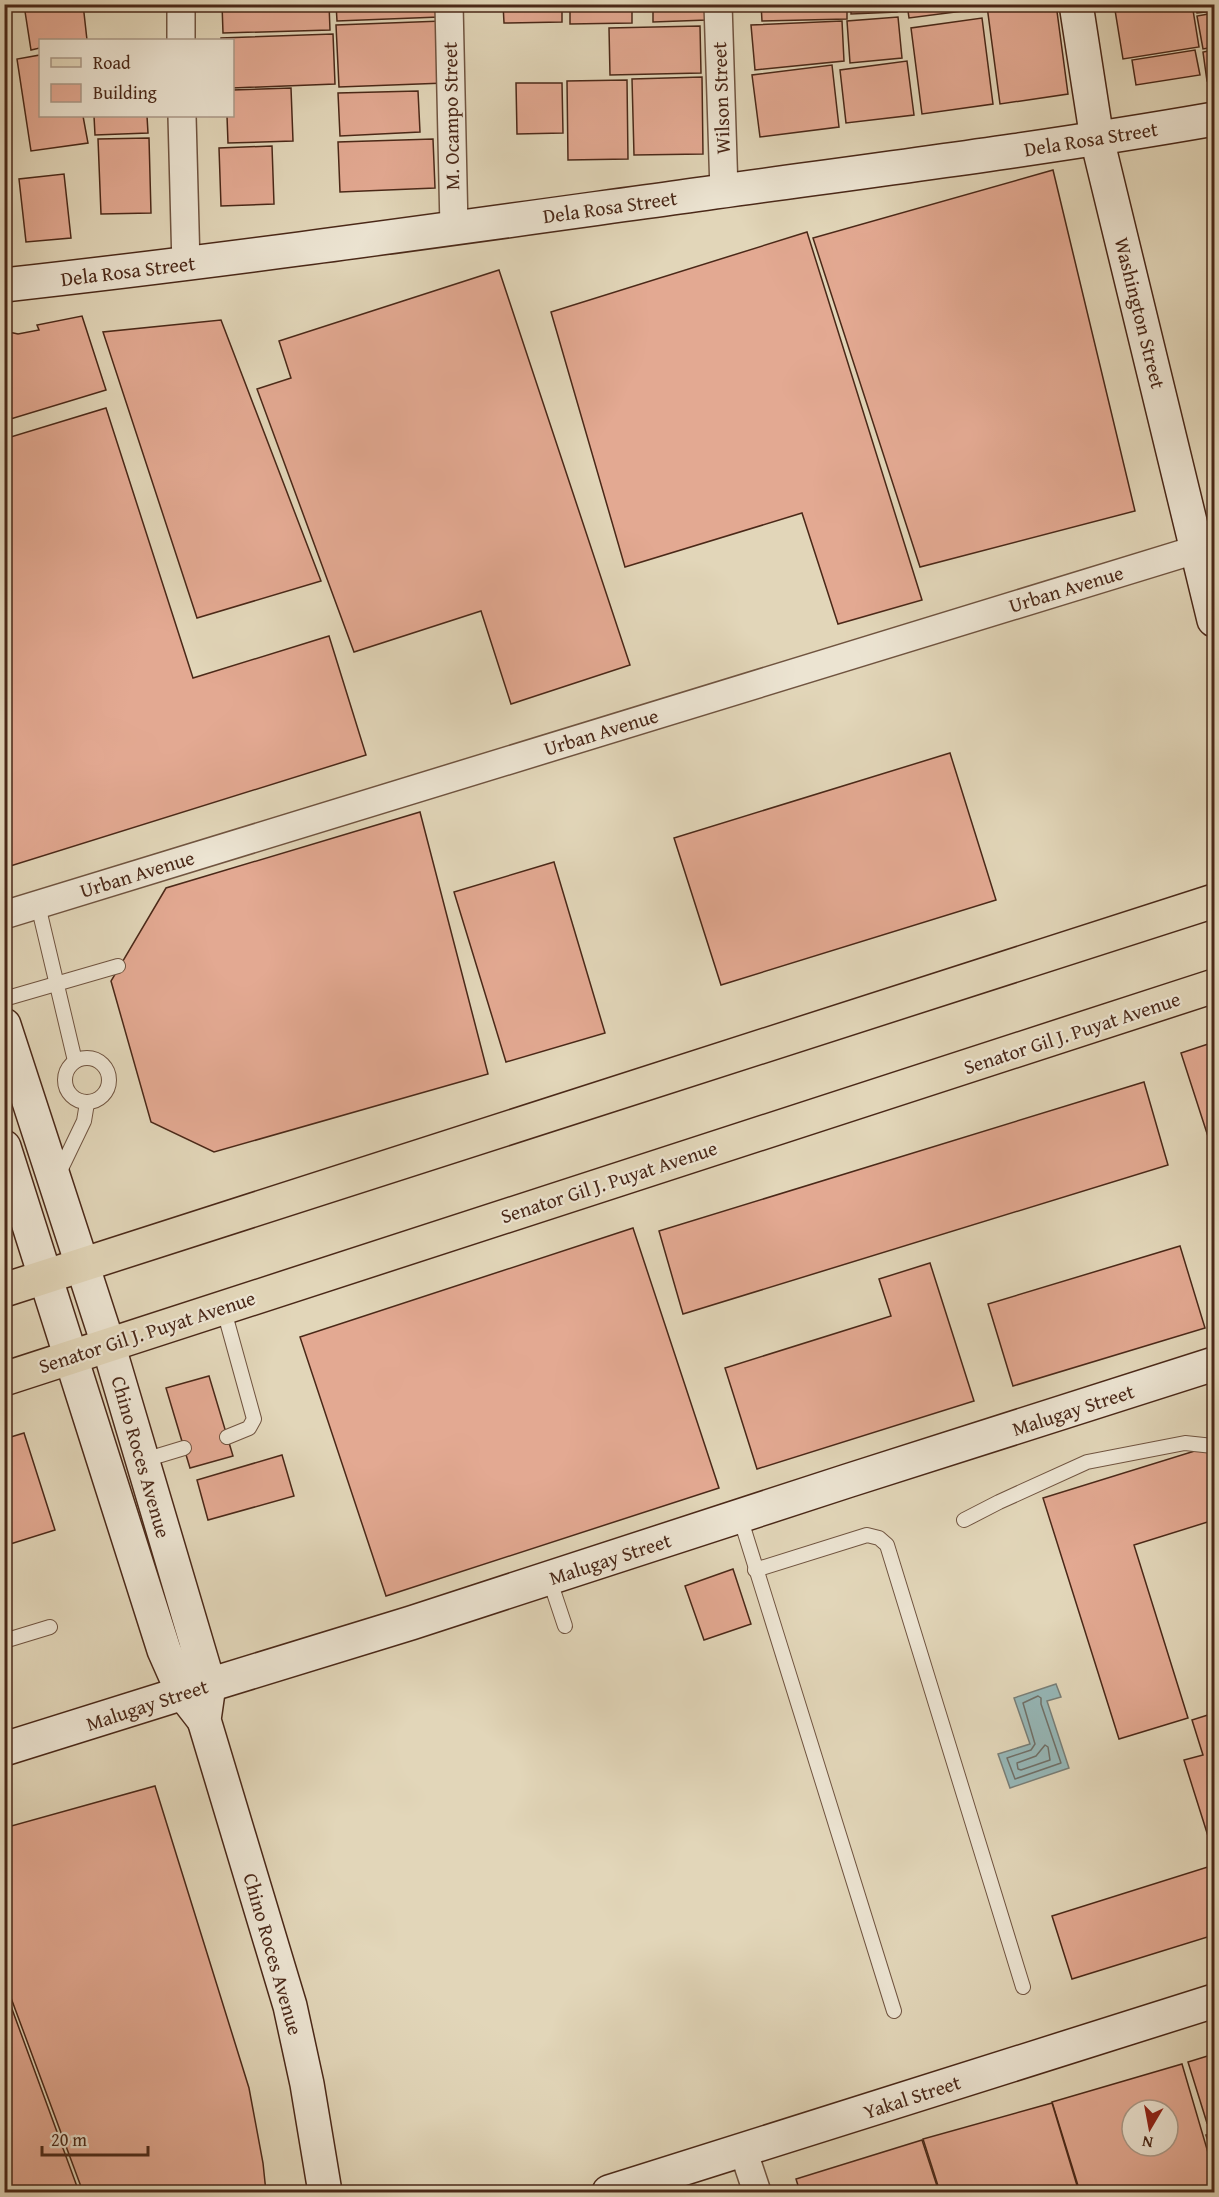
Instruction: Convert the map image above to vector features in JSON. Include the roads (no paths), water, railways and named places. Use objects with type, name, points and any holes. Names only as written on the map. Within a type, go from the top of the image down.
[{"type":"main road","points":[[4,1290],[1215,901]]},
{"type":"main road","name":"Senator Gil J. Puyat Avenue","points":[[4,1379],[1215,986]]},
{"type":"street","points":[[181,4],[181,39]]},
{"type":"street","name":"M. Ocampo Street","points":[[449,4],[454,228]]},
{"type":"street","name":"Wilson Street","points":[[718,4],[724,191]]},
{"type":"street","name":"Washington Street","points":[[1076,4],[1097,139],[1215,620]]},
{"type":"street","points":[[182,117],[186,265]]},
{"type":"street","name":"Dela Rosa Street","points":[[4,285],[186,265],[1097,139],[1215,119]]},
{"type":"street","name":"Urban Avenue","points":[[4,915],[1198,549]]},
{"type":"street","name":"Chino Roces Avenue","points":[[4,1025],[108,1344],[141,1461],[204,1720],[290,2006],[307,2084],[325,2193]]},
{"type":"street","name":"Chino Roces Avenue","points":[[4,1147],[164,1650],[196,1689]]},
{"type":"street","name":"Malugay Street","points":[[4,1749],[549,1578],[1215,1364]]},
{"type":"street","name":"Yakal Street","points":[[609,2193],[1215,2001]]},
{"type":"street","points":[[743,2150],[757,2193]]},
{"type":"lane","points":[[38,904],[75,1061]]},
{"type":"lane","points":[[4,999],[118,966]]},
{"type":"lane","points":[[90,1058],[107,1071],[108,1085],[100,1098],[87,1102],[74,1098],[65,1086],[67,1072],[75,1061],[90,1058]]},
{"type":"lane","points":[[55,1182],[84,1120],[87,1102]]},
{"type":"lane","points":[[223,1307],[254,1419],[249,1428],[227,1437]]},
{"type":"lane","points":[[963,1520],[1087,1462],[1185,1443],[1213,1446]]},
{"type":"lane","points":[[141,1461],[184,1448]]},
{"type":"lane","points":[[740,1517],[894,2011]]},
{"type":"lane","points":[[755,1570],[867,1535],[879,1538],[887,1545],[1023,1987]]},
{"type":"lane","points":[[549,1578],[565,1626]]},
{"type":"lane","points":[[4,1641],[50,1627]]},
{"type":"water","points":[[1056,1684],[1061,1697],[1047,1701],[1069,1768],[1010,1788],[998,1754],[1030,1744],[1014,1698]]}]
